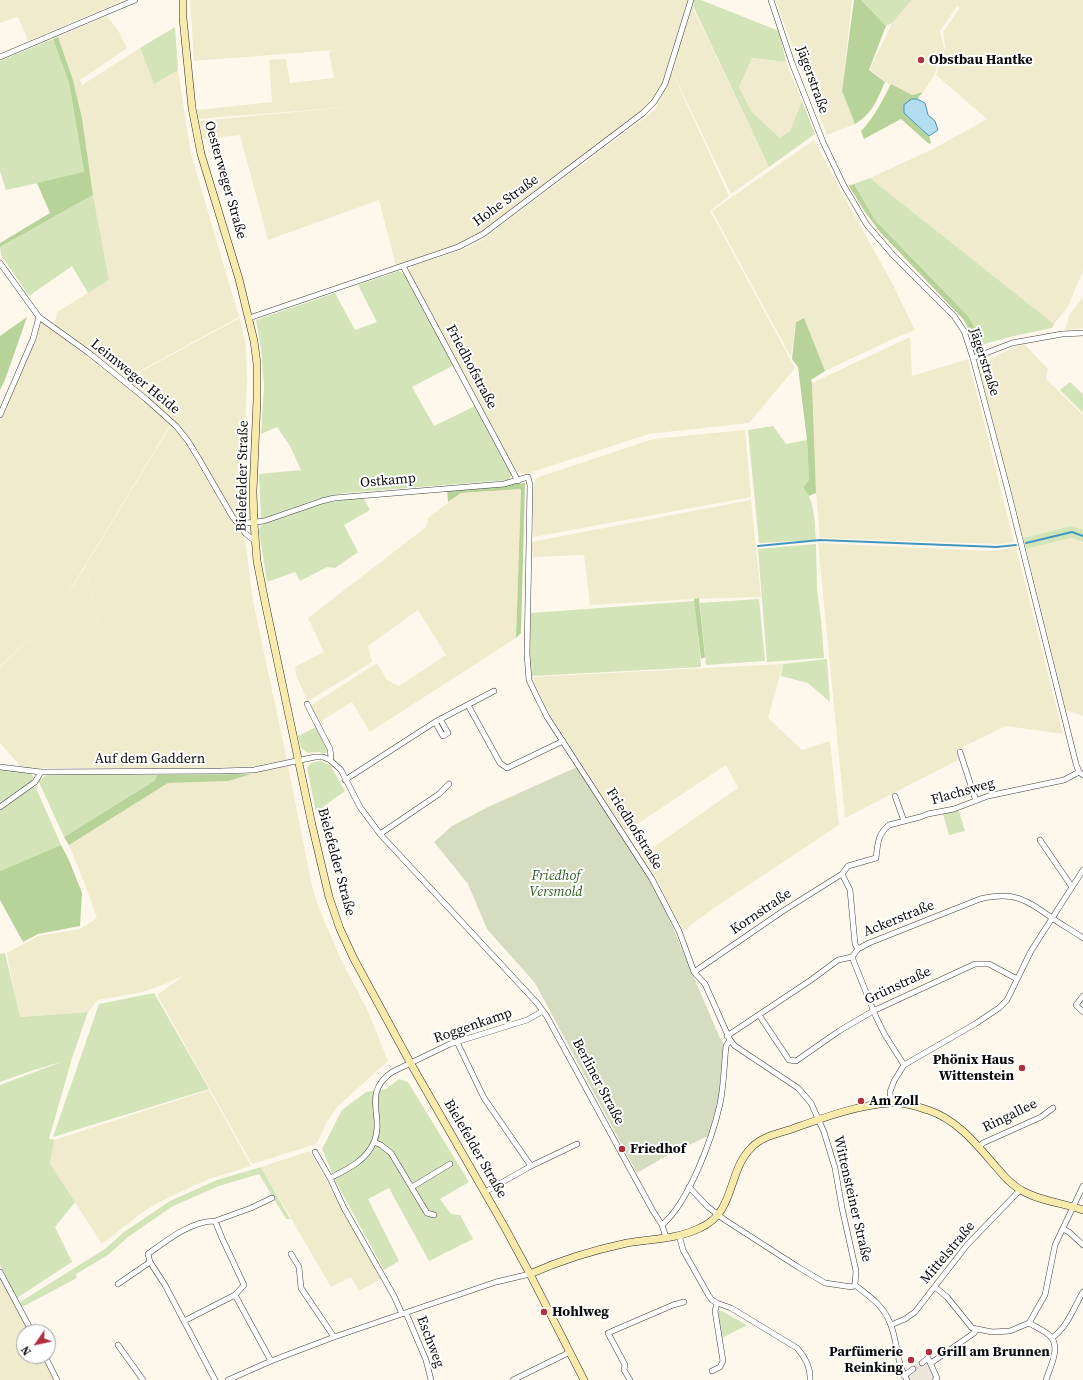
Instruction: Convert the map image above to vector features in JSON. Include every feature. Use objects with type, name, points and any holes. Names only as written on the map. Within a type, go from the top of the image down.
[{"type":"main road","name":"Oesterweger Straße","points":[[183,0],[192,108],[201,154],[249,318]]},
{"type":"main road","name":"Bielefelder Straße","points":[[249,318],[257,364],[253,491],[257,561],[264,602],[329,897],[340,929],[354,959],[411,1064],[485,1192],[530,1274],[584,1380]]},
{"type":"main road","name":"Ringallee","points":[[819,1119],[878,1104],[891,1103],[908,1104],[942,1115],[953,1122],[979,1147],[1010,1182],[1020,1190],[1031,1195],[1083,1210]]},
{"type":"main road","points":[[530,1274],[564,1260],[626,1243],[679,1235],[700,1228],[719,1215],[728,1199],[742,1160],[751,1147],[764,1138],[819,1119]]},
{"type":"street","points":[[0,57],[135,0]]},
{"type":"street","name":"Hohe Straße","points":[[249,318],[458,247],[484,234],[644,113],[654,102],[665,84],[691,0]]},
{"type":"street","name":"Jägerstraße","points":[[771,0],[792,63],[823,142],[844,186],[867,225],[893,255],[954,316],[964,331],[973,358],[1007,487],[1076,764],[1081,773]]},
{"type":"street","name":"Leimweger Heide","points":[[0,263],[11,276],[39,317],[89,353],[146,399],[176,426],[188,441],[226,507],[246,534],[255,541]]},
{"type":"street","name":"Friedhofstraße","points":[[403,266],[518,481]]},
{"type":"street","points":[[0,415],[33,339],[39,317]]},
{"type":"street","points":[[973,358],[1012,342],[1062,334],[1083,333]]},
{"type":"street","name":"Friedhofstraße","points":[[528,477],[530,485],[527,666],[529,680],[563,741],[652,879],[679,931],[694,972],[705,984],[728,1038]]},
{"type":"street","name":"Ostkamp","points":[[254,523],[334,498],[504,484],[528,477]]},
{"type":"street","points":[[238,524],[254,523]]},
{"type":"street","points":[[345,780],[438,721],[494,691]]},
{"type":"street","name":"Berliner Straße","points":[[307,704],[330,750],[330,760],[341,770],[365,816],[543,1011],[559,1037],[649,1204],[662,1225],[666,1237]]},
{"type":"street","points":[[468,705],[500,763],[507,768],[563,741]]},
{"type":"street","points":[[960,752],[976,801]]},
{"type":"street","points":[[299,760],[323,757],[330,760]]},
{"type":"street","name":"Auf dem Gaddern","points":[[0,767],[40,772],[254,770],[299,760]]},
{"type":"street","points":[[0,807],[35,782],[40,772]]},
{"type":"street","name":"Flachsweg","points":[[842,874],[848,866],[876,858],[880,833],[889,825],[928,814],[954,809],[988,796],[1064,780],[1081,773]]},
{"type":"street","points":[[380,834],[439,794],[448,784]]},
{"type":"street","points":[[895,796],[904,822]]},
{"type":"street","points":[[1040,840],[1072,886]]},
{"type":"street","points":[[891,1103],[890,1092],[894,1081],[904,1065],[975,1024],[999,1008],[1007,1000],[1031,951],[1083,870]]},
{"type":"street","points":[[842,874],[850,890],[855,944],[858,949]]},
{"type":"street","name":"Kornstraße","points":[[694,972],[782,911],[842,874]]},
{"type":"street","name":"Ackerstraße","points":[[852,957],[858,949],[869,943],[980,899],[996,895],[1023,899],[1083,938]]},
{"type":"street","points":[[662,1225],[671,1218],[695,1178],[720,1105],[728,1038],[838,960],[852,957],[873,1011],[885,1035],[904,1065]]},
{"type":"street","name":"Grünstraße","points":[[759,1015],[789,1060],[796,1061],[839,1031],[873,1011],[975,964],[989,964],[1017,979]]},
{"type":"street","points":[[1083,996],[1076,1005],[1083,1012]]},
{"type":"street","name":"Roggenkamp","points":[[374,1142],[377,1120],[376,1092],[386,1076],[457,1042],[527,1020],[543,1011]]},
{"type":"street","points":[[728,1038],[735,1046],[798,1088],[811,1103],[819,1119]]},
{"type":"street","points":[[457,1042],[484,1098],[531,1166]]},
{"type":"street","name":"Ringallee","points":[[979,1147],[983,1143],[1040,1117],[1053,1108]]},
{"type":"street","name":"Wittensteiner Straße","points":[[819,1119],[835,1168],[856,1271],[855,1285]]},
{"type":"street","points":[[330,1178],[361,1160],[374,1142],[381,1145],[391,1153],[427,1213],[434,1215]]},
{"type":"street","points":[[485,1192],[531,1166],[577,1144]]},
{"type":"street","name":"Eschweg","points":[[315,1152],[330,1178],[344,1208],[404,1313],[426,1360],[431,1380]]},
{"type":"street","points":[[412,1187],[450,1164]]},
{"type":"street","points":[[935,1287],[955,1306],[968,1326],[976,1330],[992,1332],[1010,1331],[1030,1323],[1045,1295],[1055,1245],[1083,1186]]},
{"type":"street","points":[[689,1187],[704,1203],[719,1215],[825,1283],[852,1287],[855,1285],[868,1294],[878,1304],[891,1325],[897,1353],[905,1378],[914,1369]]},
{"type":"street","name":"Mittelstraße","points":[[891,1325],[905,1319],[915,1312],[967,1245],[1020,1190]]},
{"type":"street","points":[[215,1380],[165,1285],[150,1262],[148,1254],[166,1240],[187,1228],[207,1221],[216,1221],[251,1208],[272,1198]]},
{"type":"street","points":[[184,1321],[235,1295],[244,1285],[222,1238],[216,1221]]},
{"type":"street","points":[[1063,1229],[1069,1232],[1083,1245]]},
{"type":"street","points":[[679,1235],[683,1250],[709,1296],[717,1303],[731,1308],[797,1348],[805,1357],[809,1366],[810,1380]]},
{"type":"street","points":[[291,1254],[299,1267],[301,1288],[334,1337]]},
{"type":"street","points":[[118,1284],[150,1262]]},
{"type":"street","points":[[0,1272],[28,1324]]},
{"type":"street","points":[[228,1380],[271,1361],[334,1337],[496,1282],[530,1274]]},
{"type":"street","points":[[1052,1338],[1061,1332],[1083,1292]]},
{"type":"street","points":[[235,1295],[271,1361]]},
{"type":"street","points":[[630,1380],[624,1370],[625,1365],[608,1333],[673,1305],[684,1302]]},
{"type":"street","points":[[712,1371],[720,1367],[723,1361],[715,1311],[717,1303]]},
{"type":"street","points":[[1030,1323],[1052,1338],[1055,1351],[1046,1380]]},
{"type":"street","points":[[932,1363],[974,1333],[976,1330]]},
{"type":"street","points":[[118,1345],[143,1380]]},
{"type":"street","points":[[513,1380],[570,1352]]},
{"type":"street","points":[[922,1363],[928,1358],[932,1363],[937,1378],[935,1380]]},
{"type":"street","points":[[49,1364],[57,1380]]},
{"type":"shaded area","points":[[0,0],[121,0],[120,2],[28,41],[18,17],[0,23]]},
{"type":"shaded area","points":[[190,0],[689,0],[661,87],[652,103],[473,240],[396,266],[379,200],[268,240],[240,135],[203,139],[198,121],[349,107],[198,119],[197,110],[272,102],[269,60],[286,59],[290,83],[334,78],[329,52],[335,50],[194,61]]},
{"type":"shaded area","points":[[775,0],[852,0],[842,91],[855,124],[827,135]]},
{"type":"shaded area","points":[[912,0],[1083,0],[1083,271],[1067,308],[1054,324],[870,178],[933,149],[987,119],[936,75],[945,47],[943,32],[960,8],[957,6],[940,31],[944,48],[934,76],[923,92],[912,95],[885,82],[870,69],[892,23]]},
{"type":"shaded area","points":[[692,6],[769,167],[731,194],[671,69]]},
{"type":"shaded area","points":[[107,16],[118,30],[127,48],[80,80],[82,85],[140,48],[154,83],[178,70],[191,154],[239,317],[127,378],[55,325],[57,312],[109,280],[93,195],[82,118],[73,80],[58,37]]},
{"type":"shaded area","points":[[752,58],[786,62],[802,101],[790,131],[780,138],[752,112],[739,86]]},
{"type":"shaded area","points":[[672,72],[729,196],[710,211],[795,368],[749,423],[649,434],[526,474],[518,472],[409,272],[412,266],[475,245],[655,110]]},
{"type":"shaded area","points":[[814,140],[892,283],[915,330],[825,371],[803,318],[796,322],[791,357],[712,211]]},
{"type":"shaded area","points":[[1083,297],[1083,328],[1065,330],[1069,315]]},
{"type":"shaded area","points":[[240,318],[246,347],[247,382],[241,520],[235,516],[192,442],[171,417],[127,379]]},
{"type":"shaded area","points":[[43,322],[143,400],[170,425],[63,602],[86,566],[128,768],[22,768],[0,743],[0,667],[48,622],[0,666],[0,421],[39,324]]},
{"type":"shaded area","points":[[910,337],[912,376],[968,359],[1014,542],[999,544],[820,538],[816,493],[812,383]]},
{"type":"shaded area","points":[[1023,343],[1048,369],[1046,379],[1083,415],[1083,530],[1071,526],[1023,538],[978,365]]},
{"type":"shaded area","points":[[171,425],[183,439],[224,509],[245,539],[253,601],[287,760],[256,766],[220,768],[128,768],[86,565]]},
{"type":"shaded area","points":[[745,430],[751,497],[533,537],[533,486],[536,478],[653,439]]},
{"type":"shaded area","points":[[521,489],[516,638],[370,732],[352,702],[318,723],[311,708],[313,704],[377,663],[387,680],[399,686],[446,655],[418,610],[368,646],[372,662],[310,700],[307,700],[296,675],[295,667],[324,652],[308,618],[426,527],[428,518],[461,493]]},
{"type":"shaded area","points":[[751,500],[761,597],[590,605],[584,555],[533,557],[531,542]]},
{"type":"shaded area","points":[[1071,538],[1083,542],[1083,716],[1066,710],[1026,549]]},
{"type":"shaded area","points":[[818,543],[992,551],[1016,547],[1063,734],[1006,726],[957,750],[958,760],[845,818]]},
{"type":"shaded area","points":[[783,664],[768,718],[802,750],[830,741],[839,825],[714,908],[683,931],[656,878],[642,855],[738,788],[726,765],[627,831],[612,811],[554,721],[542,700],[532,677]]},
{"type":"shaded area","points":[[288,766],[312,886],[318,906],[341,960],[366,1007],[388,1061],[337,1107],[327,1122],[317,1143],[252,1164],[157,995],[186,974],[170,982],[143,992],[98,1000],[88,1012],[19,1017],[7,953],[38,936],[80,929],[97,918],[69,845],[168,783],[229,781],[258,771]]},
{"type":"shaded area","points":[[209,1090],[251,1166],[209,1179],[171,1196],[144,1211],[102,1244],[50,1164],[54,1140]]},
{"type":"shaded area","points":[[310,1151],[381,1279],[359,1291],[351,1277],[331,1287],[261,1167]]},
{"type":"shaded area","points":[[0,1276],[25,1324],[16,1324],[16,1364],[46,1364],[55,1380],[0,1380]]},
{"type":"shaded area","points":[[928,1357],[934,1364],[939,1379],[909,1380],[906,1374],[922,1364]]},
{"type":"green space","points":[[694,0],[701,0],[779,31],[786,62],[752,58],[739,87],[752,112],[780,138],[790,131],[802,101],[815,134],[769,167],[693,6]]},
{"type":"green space","points":[[854,0],[861,0],[886,26],[869,70],[885,82],[870,111],[855,124],[842,91]]},
{"type":"green space","points":[[861,0],[912,0],[892,23],[886,26]]},
{"type":"green space","points":[[175,27],[178,70],[154,84],[140,48]]},
{"type":"green space","points":[[58,37],[73,80],[82,118],[93,195],[0,247],[0,243],[50,213],[37,183],[84,172],[69,83],[53,39]]},
{"type":"green space","points":[[53,39],[69,83],[84,173],[6,190],[0,171],[0,61]]},
{"type":"green space","points":[[891,84],[912,95],[923,92],[917,99],[912,99],[904,113],[929,136],[931,143],[929,144],[901,119],[864,139],[861,131],[874,115]]},
{"type":"green space","points":[[870,178],[1054,324],[1052,328],[984,344],[968,316],[875,220],[854,184]]},
{"type":"green space","points":[[854,184],[875,220],[968,316],[984,344],[979,346],[963,319],[880,232],[865,212],[849,186]]},
{"type":"green space","points":[[93,195],[109,280],[88,293],[72,266],[29,296],[1,255],[0,247]]},
{"type":"green space","points":[[399,271],[404,274],[454,365],[412,387],[434,426],[475,406],[512,475],[508,480],[343,493],[318,499],[261,519],[259,474],[301,470],[290,446],[277,427],[261,434],[264,387],[261,348],[256,320],[335,293],[355,330],[377,322],[358,285]]},
{"type":"green space","points":[[27,317],[5,380],[0,390],[0,336]]},
{"type":"green space","points":[[804,318],[825,371],[811,380],[816,493],[809,496],[803,487],[809,480],[807,440],[798,367],[792,359],[796,322]]},
{"type":"green space","points":[[1070,382],[1083,394],[1083,413],[1060,390]]},
{"type":"green space","points":[[773,426],[786,444],[807,440],[809,480],[803,487],[812,506],[816,540],[759,543],[748,430]]},
{"type":"green space","points":[[525,483],[521,633],[516,638],[521,489],[461,493],[448,502],[447,490]]},
{"type":"green space","points":[[363,497],[370,510],[344,525],[358,552],[335,568],[327,567],[300,581],[295,572],[267,582],[259,531],[261,525],[320,504]]},
{"type":"green space","points":[[1071,526],[1083,530],[1083,542],[1071,538],[1026,549],[1023,538]]},
{"type":"green space","points":[[816,544],[817,589],[824,658],[767,662],[758,549]]},
{"type":"green space","points":[[699,598],[705,657],[701,659],[694,599]]},
{"type":"green space","points":[[759,599],[765,661],[706,665],[700,603]]},
{"type":"green space","points":[[695,601],[701,667],[532,676],[530,652],[531,613]]},
{"type":"green space","points":[[827,659],[830,702],[808,683],[781,676],[783,664]]},
{"type":"green space","points":[[316,727],[327,750],[324,754],[319,752],[308,753],[301,748],[298,736]]},
{"type":"green space","points":[[320,761],[330,765],[345,791],[316,812],[307,768],[311,763]]},
{"type":"green space","name":"Friedhof Versmold","points":[[577,767],[651,882],[663,905],[719,1036],[723,1042],[719,1096],[708,1136],[666,1156],[637,1173],[535,983],[487,929],[468,884],[434,842],[452,826],[488,807]]},
{"type":"green space","points":[[0,769],[30,773],[33,776],[32,781],[0,803]]},
{"type":"green space","points":[[49,774],[157,775],[154,781],[64,837],[38,780]]},
{"type":"green space","points":[[251,774],[229,781],[168,783],[69,845],[64,837],[154,781],[157,775]]},
{"type":"green space","points":[[32,786],[36,788],[61,845],[0,871],[0,810]]},
{"type":"green space","points":[[959,811],[965,831],[949,835],[943,814]]},
{"type":"green space","points":[[61,845],[69,860],[82,893],[80,926],[38,934],[23,942],[0,900],[0,871]]},
{"type":"green space","points":[[5,953],[20,1017],[88,1012],[72,1058],[49,1139],[54,1140],[50,1164],[75,1202],[55,1227],[72,1262],[17,1298],[0,1265],[0,1085],[64,1061],[0,1082],[0,954]]},
{"type":"green space","points":[[154,993],[209,1089],[53,1137],[99,1004]]},
{"type":"green space","points":[[399,1079],[408,1082],[469,1182],[440,1199],[451,1214],[460,1215],[473,1239],[429,1261],[389,1188],[368,1199],[399,1261],[384,1270],[336,1182],[322,1149],[342,1110],[366,1092],[386,1089]]},
{"type":"green space","points":[[261,1167],[290,1219],[286,1219],[259,1174],[219,1186],[173,1206],[128,1237],[108,1255],[76,1274],[77,1278],[22,1307],[20,1302],[105,1249],[124,1232],[170,1201],[217,1180]]},
{"type":"green space","points":[[719,1311],[722,1311],[747,1325],[722,1338],[718,1314]]},
{"type":"water","points":[[912,99],[917,99],[925,103],[928,115],[935,121],[938,130],[929,136],[904,113],[904,105]]},
{"type":"waterway","points":[[1026,543],[1072,532],[1083,536]]},
{"type":"waterway","points":[[758,546],[820,540],[997,547],[1016,545]]},
{"type":"tunnel","points":[[913,1369],[922,1363]]},
{"type":"place","name":"Obstbau Hantke","points":[[921,60]]},
{"type":"place","name":"Phönix Haus Wittenstein","points":[[1022,1068]]},
{"type":"place","name":"Am Zoll","points":[[861,1101]]},
{"type":"place","name":"Friedhof","points":[[622,1149]]},
{"type":"place","name":"Hohlweg","points":[[544,1312]]},
{"type":"place","name":"Grill am Brunnen","points":[[929,1352]]},
{"type":"place","name":"Parfümerie Reinking","points":[[911,1360]]}]
